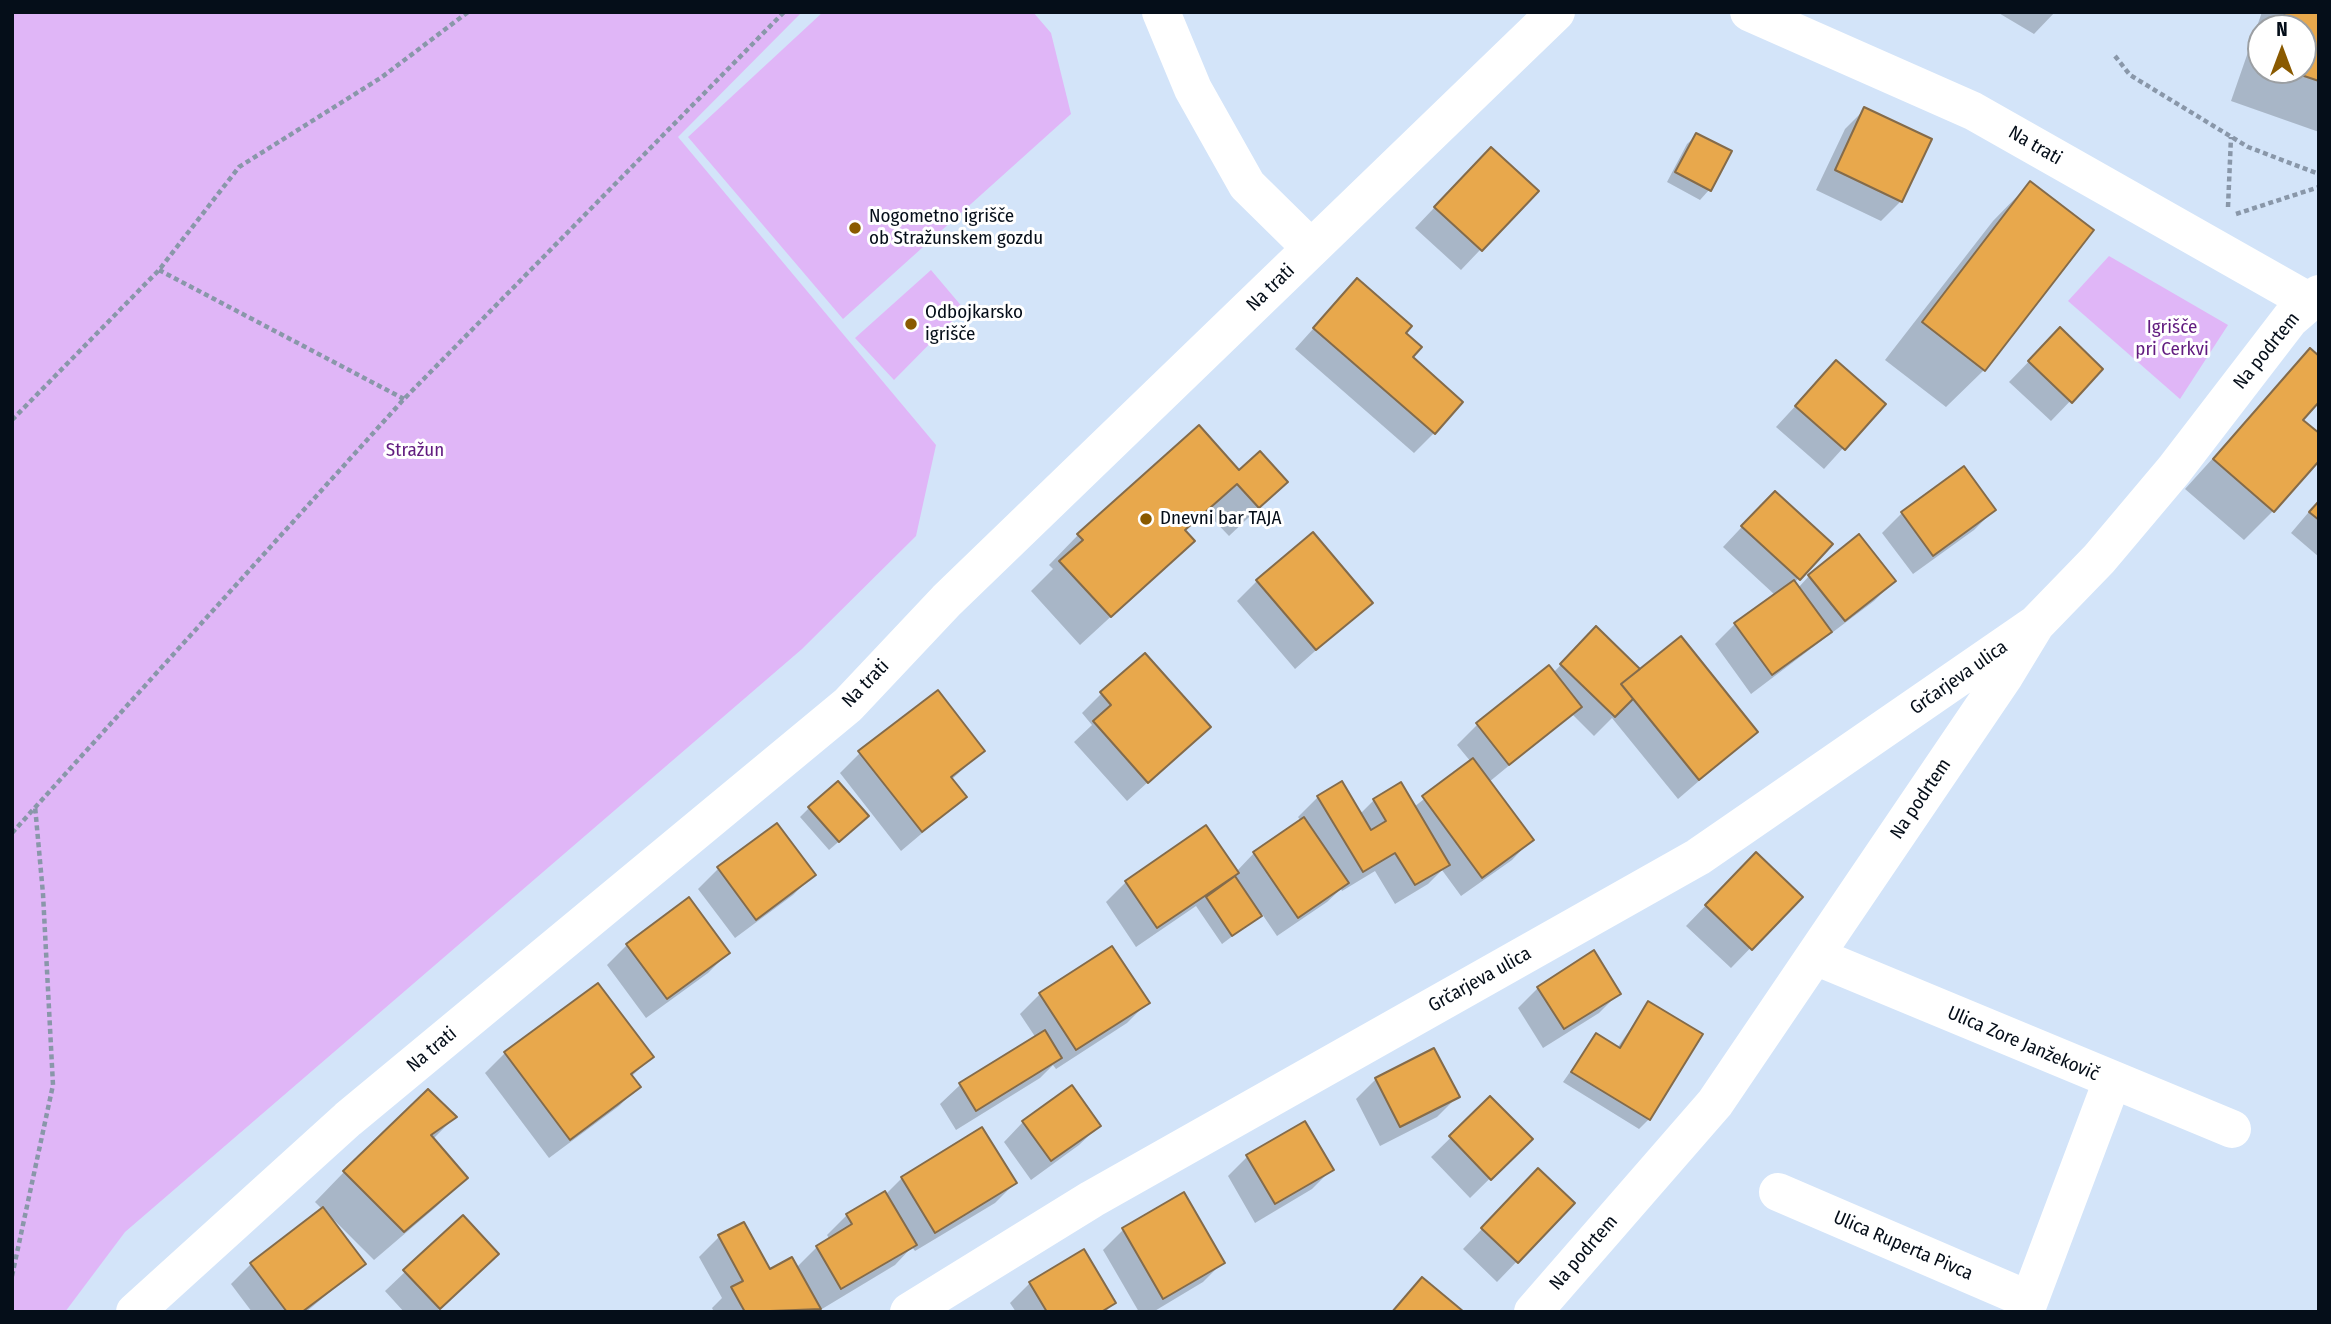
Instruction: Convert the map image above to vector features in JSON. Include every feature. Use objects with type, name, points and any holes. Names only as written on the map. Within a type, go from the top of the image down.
[{"type":"street","points":[[1161,12],[1193,89],[1247,185],[1311,248]]},
{"type":"street","name":"Na trati","points":[[135,1312],[348,1119],[848,705],[947,600],[1556,12]]},
{"type":"street","name":"Na trati","points":[[1749,12],[1973,111],[2314,298]]},
{"type":"street","name":"Na podrtem","points":[[1533,1312],[1716,1103],[2005,675],[2036,624],[2108,549],[2174,470],[2290,319],[2314,298]]},
{"type":"street","name":"Grčarjeva ulica","points":[[909,1312],[1092,1199],[1698,857],[2036,624]]},
{"type":"street","name":"Ulica Zore Janžekovič","points":[[1815,956],[2232,1129]]},
{"type":"street","name":"Ulica Ruperta Pivca","points":[[1778,1192],[2027,1306],[2112,1081]]},
{"type":"path","points":[[12,420],[159,270],[239,167],[382,77],[468,12]]},
{"type":"path","points":[[12,833],[404,399],[784,12]]},
{"type":"path","points":[[2115,56],[2130,75],[2248,147],[2319,174]]},
{"type":"path","points":[[2231,137],[2227,217],[2319,187]]},
{"type":"path","points":[[159,270],[404,399]]},
{"type":"path","points":[[12,1276],[54,1084],[35,806]]},
{"type":"green space","name":"Stražun","points":[[12,12],[802,12],[678,137],[936,445],[916,536],[802,649],[125,1232],[65,1312],[12,1312]]},
{"type":"green space","name":"Nogometno igrišče ob Stražunskem gozdu","points":[[823,12],[1033,12],[1051,33],[1071,114],[843,319],[688,137]]},
{"type":"green space","name":"Igrišče pri Cerkvi","points":[[2109,256],[2228,325],[2180,399],[2068,301]]},
{"type":"green space","name":"Odbojkarsko igrišče","points":[[931,270],[964,309],[894,380],[855,338]]},
{"type":"building","points":[[2319,12],[2319,81],[2317,14],[2284,14]]},
{"type":"building","points":[[1864,107],[1932,139],[1902,202],[1835,170]]},
{"type":"building","points":[[1696,133],[1732,151],[1711,191],[1675,172]]},
{"type":"building","points":[[1491,147],[1539,191],[1482,251],[1434,207]]},
{"type":"building","points":[[2030,181],[2094,230],[1985,371],[1922,322]]},
{"type":"building","points":[[1357,278],[1412,326],[1406,333],[1422,347],[1413,357],[1463,402],[1435,434],[1313,328]]},
{"type":"building","points":[[2060,327],[2103,369],[2072,403],[2028,361]]},
{"type":"building","points":[[2310,348],[2319,356],[2319,402],[2303,420],[2319,433],[2319,461],[2274,512],[2213,459]]},
{"type":"building","points":[[1836,360],[1886,404],[1845,450],[1795,406]]},
{"type":"building","name":"Dnevni bar TAJA","points":[[1199,425],[1239,470],[1260,451],[1288,482],[1259,508],[1237,484],[1185,530],[1195,541],[1111,617],[1059,561],[1083,540],[1077,534]]},
{"type":"building","points":[[1964,466],[1996,510],[1933,556],[1901,512]]},
{"type":"building","points":[[1775,491],[1833,544],[1800,580],[1741,526]]},
{"type":"building","points":[[2319,501],[2319,520],[2309,512]]},
{"type":"building","points":[[1313,532],[1373,603],[1316,650],[1256,580]]},
{"type":"building","points":[[1859,534],[1896,581],[1845,621],[1808,575]]},
{"type":"building","points":[[1794,580],[1832,632],[1772,675],[1734,623]]},
{"type":"building","points":[[1596,626],[1640,669],[1621,684],[1633,699],[1615,717],[1560,664]]},
{"type":"building","points":[[1681,636],[1758,732],[1699,780],[1621,684]]},
{"type":"building","points":[[1145,653],[1211,727],[1148,783],[1093,721],[1111,705],[1100,692]]},
{"type":"building","points":[[1549,665],[1582,707],[1509,765],[1476,723]]},
{"type":"building","points":[[938,690],[985,751],[951,777],[967,797],[922,832],[858,751]]},
{"type":"building","points":[[1473,758],[1534,840],[1482,878],[1422,796]]},
{"type":"building","points":[[838,781],[869,816],[839,842],[808,807]]},
{"type":"building","points":[[1342,781],[1371,830],[1386,821],[1373,799],[1401,782],[1450,865],[1415,885],[1395,853],[1363,872],[1317,796]]},
{"type":"building","points":[[1304,817],[1349,883],[1298,918],[1253,852]]},
{"type":"building","points":[[777,823],[816,875],[756,920],[717,867]]},
{"type":"building","points":[[1206,825],[1239,873],[1157,928],[1125,881]]},
{"type":"building","points":[[1756,852],[1803,897],[1752,950],[1705,905]]},
{"type":"building","points":[[1235,876],[1262,916],[1232,936],[1206,897]]},
{"type":"building","points":[[689,897],[730,953],[667,999],[626,944]]},
{"type":"building","points":[[1112,946],[1150,1003],[1076,1050],[1039,993]]},
{"type":"building","points":[[1594,950],[1621,994],[1564,1029],[1537,987]]},
{"type":"building","points":[[598,983],[654,1057],[631,1074],[641,1087],[570,1140],[504,1052]]},
{"type":"building","points":[[1648,1001],[1703,1034],[1650,1120],[1571,1072],[1596,1033],[1620,1048]]},
{"type":"building","points":[[1045,1030],[1062,1058],[976,1111],[959,1083]]},
{"type":"building","points":[[1434,1048],[1460,1097],[1400,1127],[1375,1078]]},
{"type":"building","points":[[1072,1085],[1101,1126],[1051,1161],[1022,1121]]},
{"type":"building","points":[[428,1089],[457,1117],[431,1135],[468,1178],[404,1232],[343,1171]]},
{"type":"building","points":[[1490,1096],[1533,1139],[1491,1180],[1449,1136]]},
{"type":"building","points":[[1305,1121],[1334,1170],[1275,1204],[1246,1155]]},
{"type":"building","points":[[982,1127],[1017,1183],[935,1233],[901,1177]]},
{"type":"building","points":[[1538,1168],[1575,1203],[1518,1263],[1481,1228]]},
{"type":"building","points":[[885,1191],[917,1245],[841,1289],[816,1246],[852,1224],[846,1214]]},
{"type":"building","points":[[1184,1192],[1225,1263],[1163,1299],[1122,1228]]},
{"type":"building","points":[[323,1207],[366,1264],[302,1312],[287,1312],[250,1263]]},
{"type":"building","points":[[463,1215],[499,1254],[440,1309],[403,1270]]},
{"type":"building","points":[[744,1222],[770,1269],[792,1257],[821,1309],[745,1312],[731,1287],[743,1281],[718,1235]]},
{"type":"building","points":[[1084,1249],[1116,1303],[1101,1312],[1047,1312],[1029,1282]]},
{"type":"building","points":[[1422,1277],[1464,1312],[1392,1312]]},
{"type":"place","name":"Nogometno igrišče ob Stražunskem gozdu","points":[[855,228]]},
{"type":"place","name":"Odbojkarsko igrišče","points":[[911,324]]},
{"type":"place","name":"Dnevni bar TAJA","points":[[1146,519]]}]
